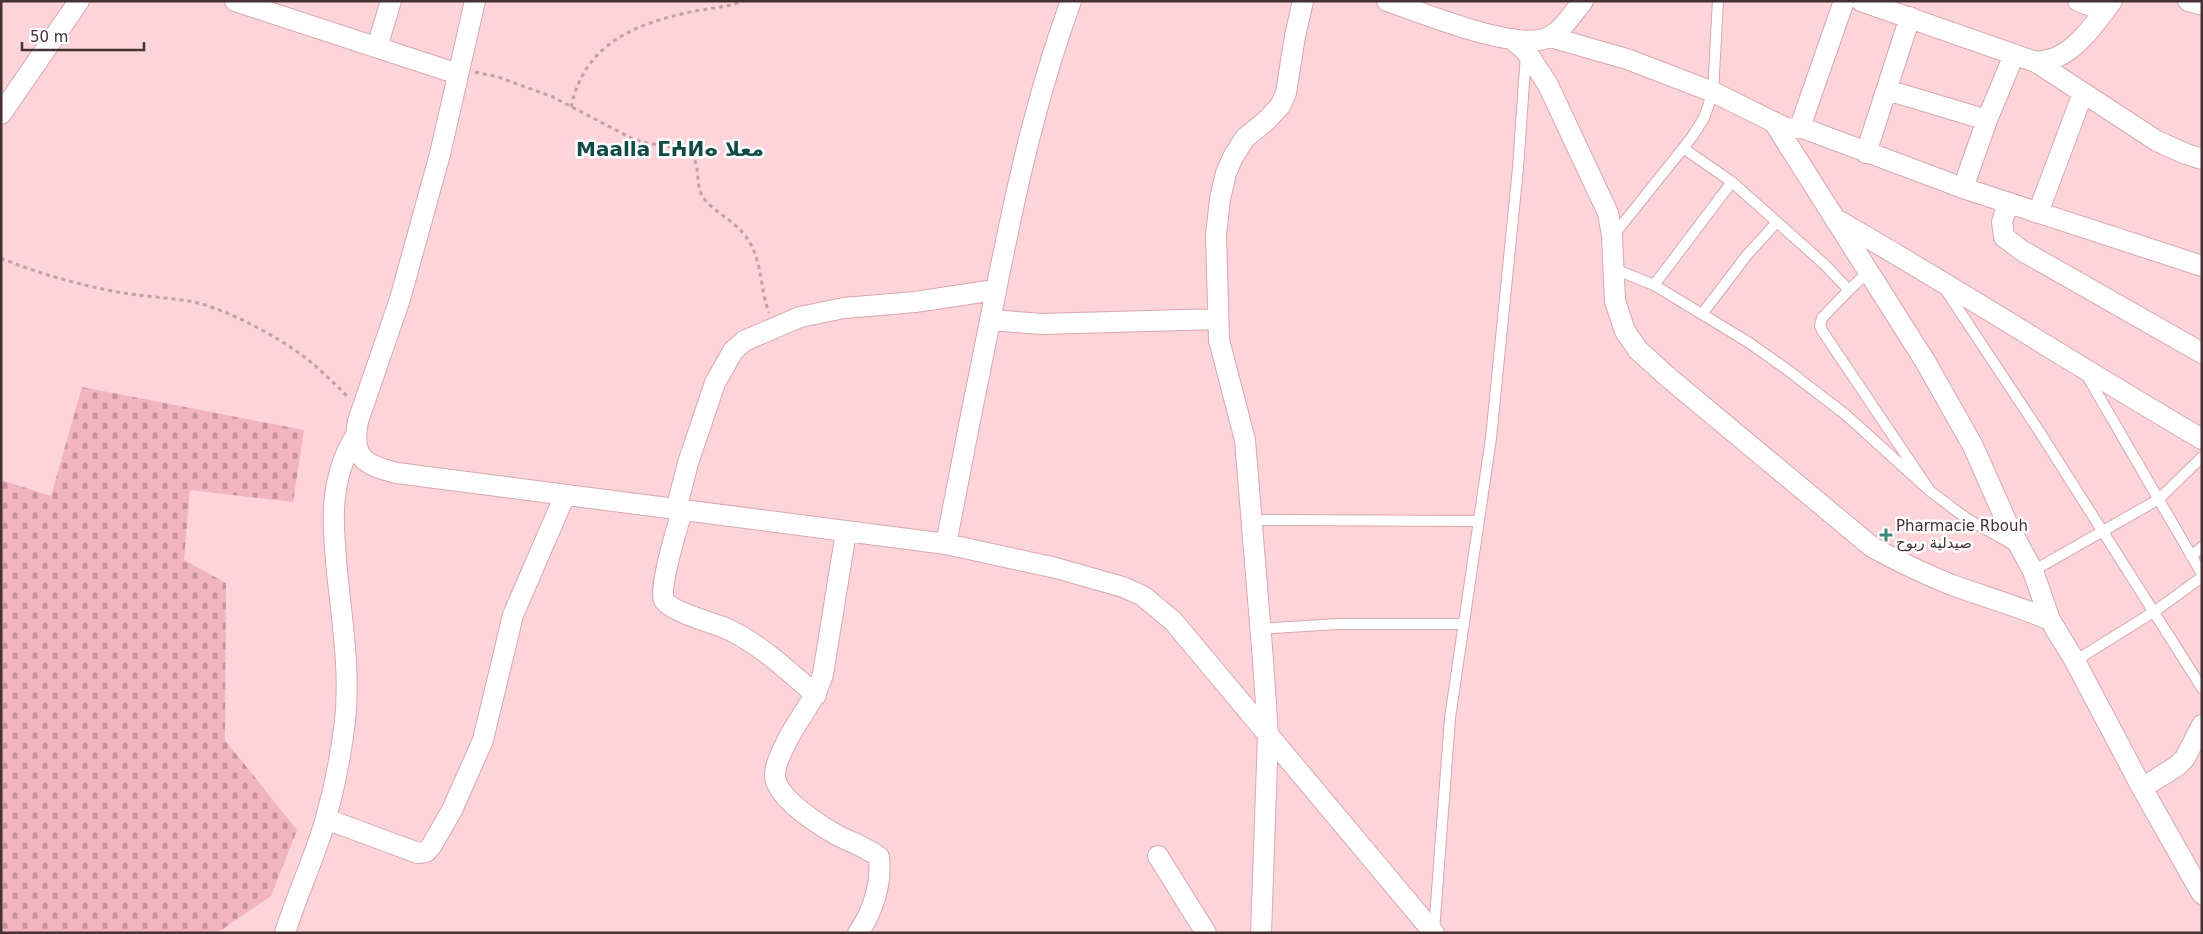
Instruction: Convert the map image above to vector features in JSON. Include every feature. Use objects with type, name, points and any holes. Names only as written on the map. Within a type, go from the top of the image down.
[{"type":"street","points":[[1,114],[79,1]]},
{"type":"street","points":[[235,1],[377,48],[459,71]]},
{"type":"street","points":[[377,48],[391,1]]},
{"type":"street","points":[[285,933],[326,819],[340,762],[347,681],[333,536],[334,502],[340,472],[347,451],[355,437],[361,410],[400,299],[440,154],[475,1]]},
{"type":"street","points":[[946,544],[1010,216],[1031,132],[1059,35],[1071,1]]},
{"type":"street","points":[[1261,933],[1268,735],[1245,440],[1220,340],[1216,235],[1220,199],[1226,173],[1244,138],[1266,121],[1280,106],[1286,93],[1295,36],[1303,1]]},
{"type":"street","points":[[1387,1],[1520,46],[1548,86],[1608,213],[1612,236],[1615,301],[1625,330],[1638,350],[1872,547],[1905,565],[1944,582],[2030,611],[2050,620]]},
{"type":"street","points":[[1550,37],[1583,1]]},
{"type":"street","points":[[1800,127],[1844,1]]},
{"type":"street","points":[[1861,1],[2036,62],[2157,141],[2202,159]]},
{"type":"street","points":[[2078,1],[2109,6]]},
{"type":"street","points":[[2188,1],[2202,4]]},
{"type":"street","points":[[2036,62],[2054,58],[2070,49],[2109,6]]},
{"type":"street","points":[[1866,153],[1910,17]]},
{"type":"street","points":[[1520,46],[1527,42],[1550,37],[1627,60],[1714,92],[1788,129],[1800,127],[1963,188],[2038,213],[2201,262]]},
{"type":"street","points":[[1963,188],[1987,120],[2014,55]]},
{"type":"street","points":[[1887,90],[1987,120]]},
{"type":"street","points":[[2038,213],[2083,93]]},
{"type":"street","points":[[1776,124],[1925,361],[1973,446],[2033,572],[2050,620],[2202,894]]},
{"type":"street","points":[[2008,203],[2002,222],[2004,237],[2021,250],[2202,353]]},
{"type":"street","points":[[1838,221],[1937,277],[2084,370],[2202,438]]},
{"type":"street","points":[[816,695],[770,656],[739,636],[674,608],[663,600],[662,594],[688,463],[725,362],[732,351],[744,341],[800,317],[844,308],[915,302],[996,290]]},
{"type":"street","points":[[990,320],[1042,324],[1218,319]]},
{"type":"street","points":[[355,437],[357,450],[363,459],[373,467],[397,473],[946,544],[1073,573],[1123,587],[1143,596],[1173,621],[1434,932]]},
{"type":"street","points":[[326,819],[418,853],[426,852],[432,846],[452,810],[483,740],[513,615],[564,495]]},
{"type":"street","points":[[846,532],[823,674],[816,695],[788,739],[780,756],[775,774],[777,786],[791,802],[836,834],[871,850],[880,857],[875,897],[867,920],[858,933]]},
{"type":"street","points":[[2142,788],[2177,766],[2185,758],[2202,725]]},
{"type":"street","points":[[1158,856],[1206,933]]},
{"type":"lane","points":[[1612,236],[1683,148],[1704,118],[1714,92],[1718,1]]},
{"type":"lane","points":[[1434,932],[1450,718],[1491,438],[1502,331],[1521,134],[1520,46]]},
{"type":"lane","points":[[1683,148],[1732,182],[1824,264],[1849,290]]},
{"type":"lane","points":[[1654,285],[1732,182]]},
{"type":"lane","points":[[1702,314],[1747,255],[1776,222]]},
{"type":"lane","points":[[1612,268],[1654,285],[1748,342],[1846,415],[1930,491],[1966,518],[2022,550]]},
{"type":"lane","points":[[1868,272],[1822,318],[1820,326],[1930,491]]},
{"type":"lane","points":[[1937,277],[2155,611],[2202,688]]},
{"type":"lane","points":[[2074,661],[2155,611],[2202,576],[2084,370]]},
{"type":"lane","points":[[2033,572],[2102,530],[2159,499],[2202,457]]},
{"type":"lane","points":[[1250,520],[1479,520]]},
{"type":"lane","points":[[2191,556],[2202,547]]},
{"type":"lane","points":[[1260,629],[1337,624],[1464,624]]},
{"type":"path","points":[[571,107],[575,87],[583,73],[601,51],[618,37],[641,25],[663,18],[744,1]]},
{"type":"path","points":[[459,71],[530,88],[631,138],[646,143],[684,148],[689,152],[698,166],[699,189],[705,200],[728,217],[744,234],[756,255],[761,270],[767,307],[774,327]]},
{"type":"path","points":[[1,258],[21,266],[87,284],[127,293],[195,303],[226,314],[263,331],[303,356],[361,410]]},
{"type":"green space","points":[[82,387],[304,430],[293,502],[190,490],[184,560],[226,583],[225,740],[297,830],[271,896],[217,933],[1,933],[1,480],[51,496]]},
{"type":"place","name":"Pharmacie Rbouh صيدلية ربوح","points":[[1886,535]]},
{"type":"district","name":"Maalla ⵎⵄⵍⴰ معلا","points":[[670,149]]}]
